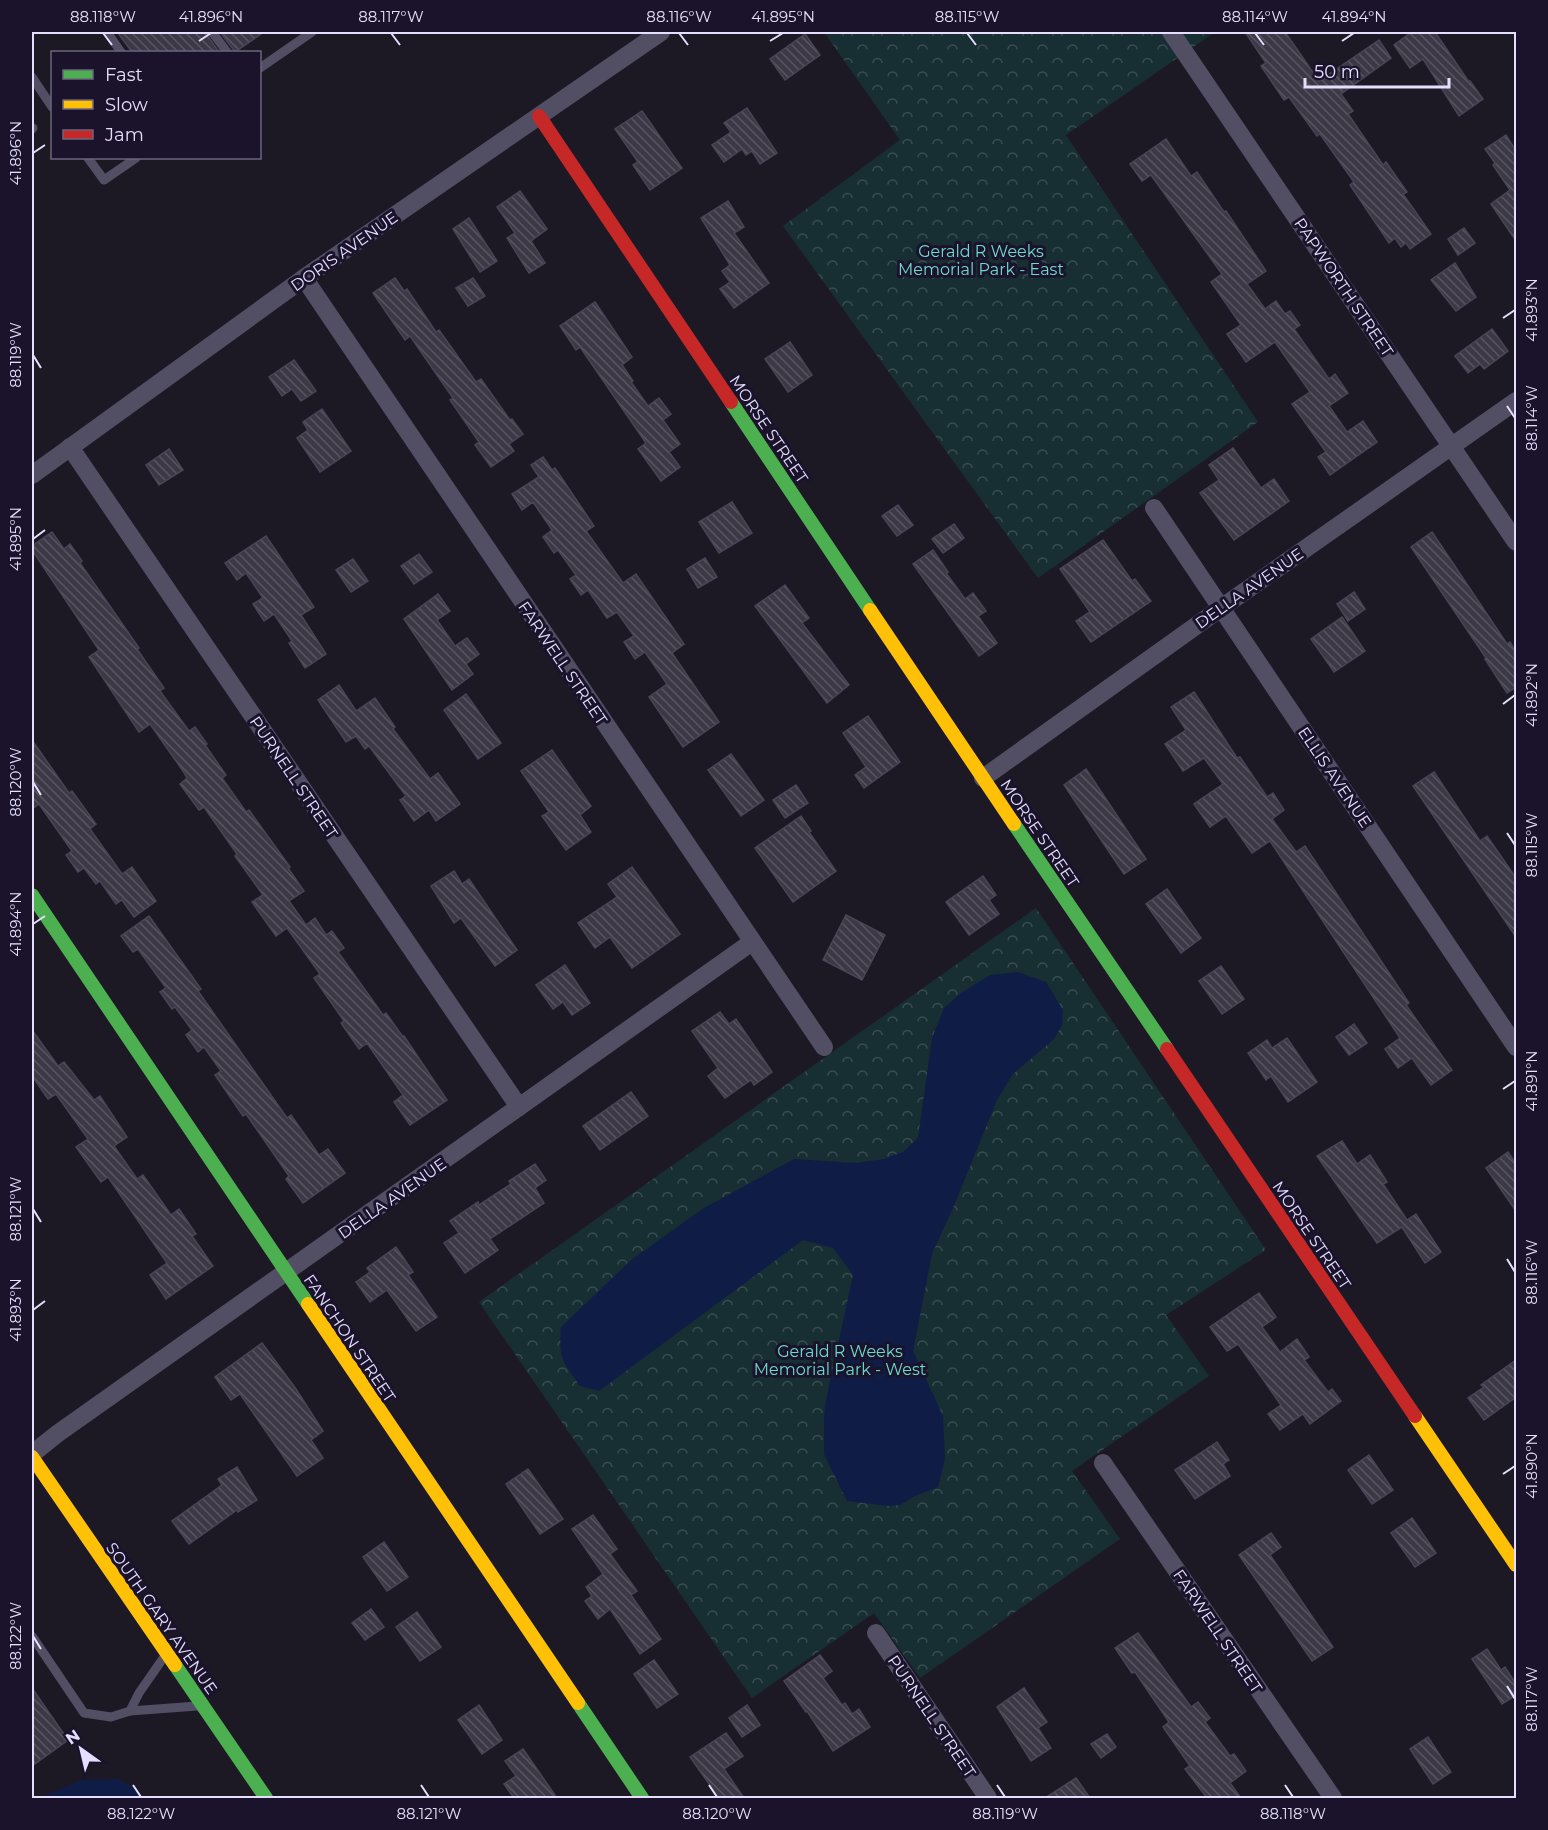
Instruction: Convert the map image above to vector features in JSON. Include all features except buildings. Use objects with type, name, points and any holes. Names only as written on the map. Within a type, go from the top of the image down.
[{"type":"street","name":"DORIS AVENUE","points":[[32,475],[303,278],[661,32]]},
{"type":"street","name":"PAPWORTH STREET","points":[[1171,32],[1516,542]]},
{"type":"street","name":"MORSE STREET","points":[[539,116],[983,778],[1516,1565]]},
{"type":"street","name":"FARWELL STREET","points":[[303,278],[824,1047]]},
{"type":"street","name":"DELLA AVENUE","points":[[983,778],[1516,401]]},
{"type":"street","name":"PURNELL STREET","points":[[70,447],[519,1107]]},
{"type":"street","name":"ELLIS AVENUE","points":[[1154,508],[1516,1047]]},
{"type":"street","name":"FANCHON STREET","points":[[32,896],[642,1798]]},
{"type":"street","name":"DELLA AVENUE","points":[[32,1456],[57,1434],[752,942]]},
{"type":"street","name":"SOUTH GARY AVENUE","points":[[32,1456],[266,1798]]},
{"type":"street","name":"FARWELL STREET","points":[[1103,1463],[1333,1798]]},
{"type":"street","name":"PURNELL STREET","points":[[876,1633],[988,1798]]},
{"type":"lane","points":[[107,32],[120,51]]},
{"type":"lane","points":[[212,32],[226,51]]},
{"type":"lane","points":[[261,67],[312,32]]},
{"type":"lane","points":[[32,77],[51,106]]},
{"type":"lane","points":[[89,159],[104,180],[135,159]]},
{"type":"lane","points":[[32,1636],[84,1713],[111,1717],[130,1711],[202,1706]]},
{"type":"lane","points":[[130,1711],[139,1693],[167,1653]]},
{"type":"green space","name":"Gerald R Weeks Memorial Park - East","points":[[824,32],[1215,32],[1066,135],[1258,422],[1038,578],[783,226],[900,140]]},
{"type":"green space","name":"Gerald R Weeks Memorial Park - West","points":[[1036,908],[1266,1250],[1166,1315],[1209,1376],[1072,1471],[1120,1539],[920,1678],[874,1613],[752,1698],[479,1302]]},
{"type":"water","points":[[1018,972],[1046,982],[1063,1010],[1062,1025],[1054,1039],[1013,1074],[997,1100],[932,1254],[913,1351],[943,1416],[945,1459],[938,1487],[900,1505],[888,1506],[847,1501],[824,1454],[825,1405],[853,1275],[833,1248],[803,1240],[599,1391],[580,1386],[561,1353],[561,1327],[631,1260],[704,1208],[794,1159],[855,1163],[884,1159],[903,1152],[918,1138],[932,1038],[944,1008],[961,993],[990,975]]},
{"type":"water","points":[[118,1779],[136,1788],[141,1798],[40,1798],[81,1780]]},
{"type":"traffic: fast","points":[[731,402],[870,610]]},
{"type":"traffic: fast","points":[[1014,824],[1167,1049]]},
{"type":"traffic: fast","points":[[32,895],[308,1304]]},
{"type":"traffic: fast","points":[[175,1665],[266,1798]]},
{"type":"traffic: fast","points":[[578,1703],[642,1798]]},
{"type":"traffic: slow","points":[[870,610],[1014,824]]},
{"type":"traffic: slow","points":[[308,1304],[578,1703]]},
{"type":"traffic: slow","points":[[1415,1416],[1516,1565]]},
{"type":"traffic: slow","points":[[32,1457],[175,1665]]},
{"type":"traffic: jam","points":[[539,116],[731,402]]},
{"type":"traffic: jam","points":[[1167,1049],[1415,1416]]}]
